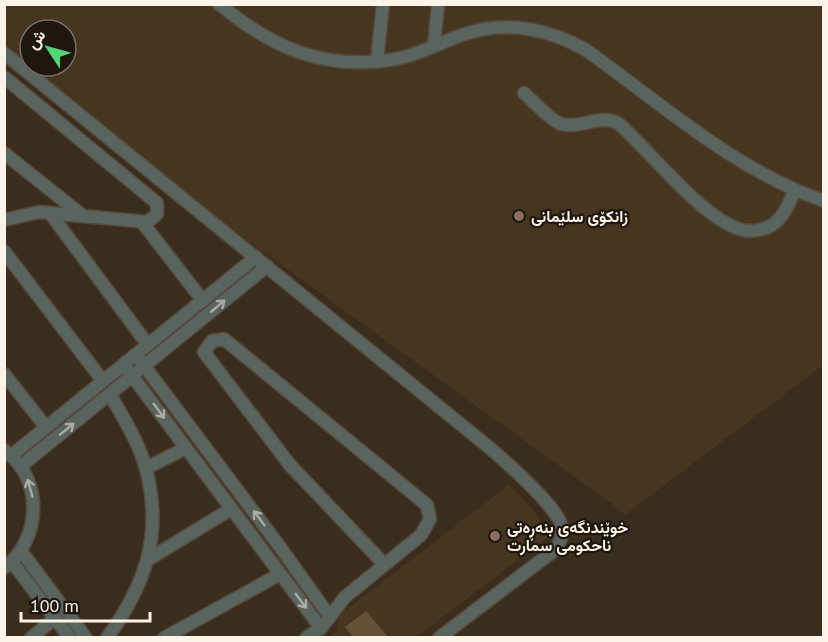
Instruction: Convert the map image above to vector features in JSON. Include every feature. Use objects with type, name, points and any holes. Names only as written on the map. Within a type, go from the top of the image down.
[{"type":"street","points":[[219,4],[249,28],[301,55],[337,62],[392,60],[467,33],[504,26],[567,39],[613,69],[728,153],[795,190],[824,201]]},
{"type":"street","points":[[377,61],[383,4]]},
{"type":"street","points":[[434,46],[438,4]]},
{"type":"street","points":[[4,52],[507,463],[545,502],[560,522],[562,536],[552,554],[439,638]]},
{"type":"street","points":[[4,77],[157,203],[157,214],[148,222],[39,212],[4,220]]},
{"type":"street","points":[[524,93],[562,124],[608,119],[618,123],[712,213],[738,229],[760,230],[775,223],[783,214],[795,190]]},
{"type":"street","points":[[4,153],[85,217]]},
{"type":"street","points":[[50,213],[148,345]]},
{"type":"street","points":[[142,222],[203,301]]},
{"type":"street","points":[[4,251],[104,381]]},
{"type":"street","points":[[69,638],[55,618],[8,565],[21,551],[29,535],[34,518],[34,500],[21,466],[8,452],[46,428],[256,257]]},
{"type":"street","points":[[21,466],[267,266]]},
{"type":"street","points":[[229,280],[238,290]]},
{"type":"street","points":[[306,638],[321,628],[345,597],[421,535],[430,519],[427,505],[224,339],[213,341],[204,352],[290,465],[384,564]]},
{"type":"street","points":[[136,355],[330,617]]},
{"type":"street","points":[[124,365],[321,628]]},
{"type":"street","points":[[4,374],[46,428]]},
{"type":"street","points":[[107,638],[134,598],[149,559],[152,518],[146,468],[128,425],[110,394]]},
{"type":"street","points":[[146,468],[186,448]]},
{"type":"street","points":[[149,559],[231,509]]},
{"type":"street","points":[[266,556],[280,547]]},
{"type":"street","points":[[21,551],[86,638]]},
{"type":"street","points":[[164,638],[280,574]]},
{"type":"street","points":[[31,638],[55,618]]},
{"type":"shaded area","name":"زانکۆی سلێمانی","points":[[4,5],[823,5],[823,365],[626,514],[23,78],[78,78],[78,18],[18,18],[18,74],[5,65]]},
{"type":"shaded area","points":[[509,485],[532,509],[550,535],[417,637],[329,638],[337,631],[338,616]]},
{"type":"shaded area","points":[[366,611],[388,637],[353,637],[345,627]]},
{"type":"place","name":"زانکۆی سلێمانی","points":[[519,216]]},
{"type":"place","name":"خوێندنگەی بنەڕەتی ناحکومی سمارت","points":[[495,536]]}]
